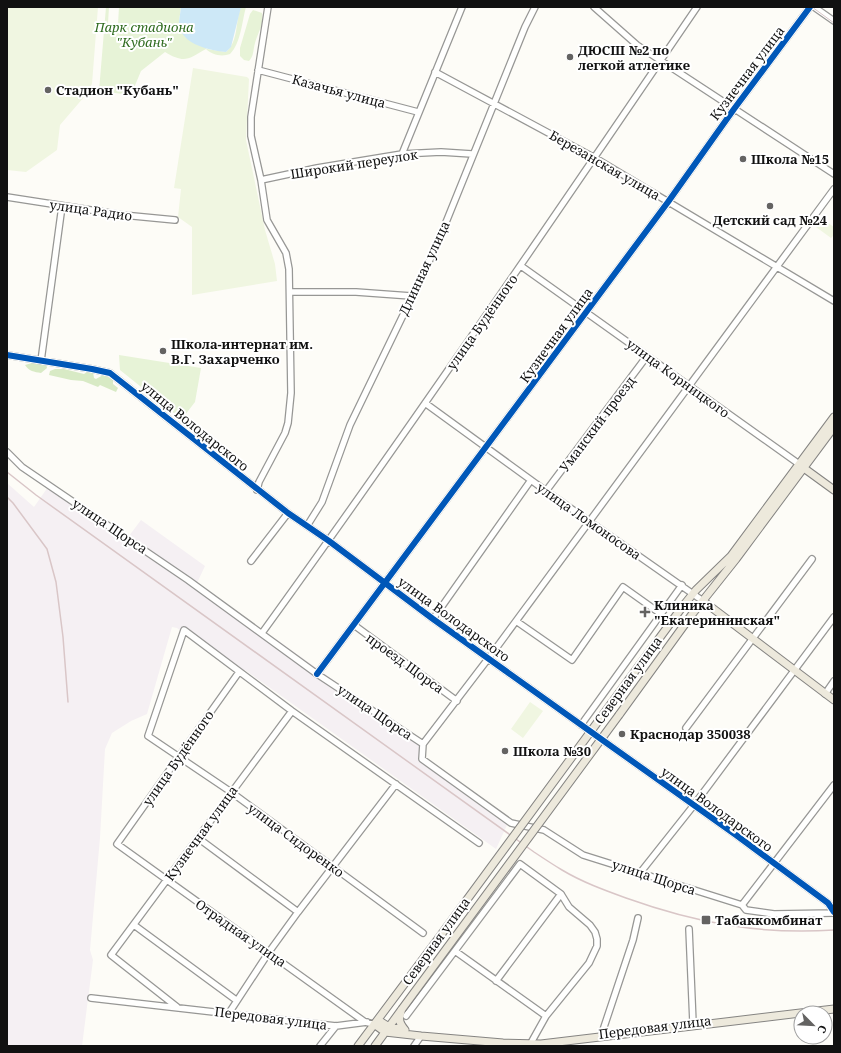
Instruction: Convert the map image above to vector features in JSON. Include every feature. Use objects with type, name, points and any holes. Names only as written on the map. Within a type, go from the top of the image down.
[{"type":"main road","name":"Северная улица","points":[[375,1046],[693,613],[736,559],[834,417]]},
{"type":"main road","name":"Северная улица","points":[[358,1046],[683,606],[693,593],[731,556],[801,466],[834,427]]},
{"type":"main road","name":"улица Корницкого","points":[[801,466],[834,490]]},
{"type":"main road","name":"улица Ломоносова","points":[[703,601],[834,700]]},
{"type":"main road","name":"Передовая улица","points":[[387,1029],[527,1044],[602,1033],[834,1005]]},
{"type":"main road","name":"Передовая улица","points":[[376,1022],[387,1029],[421,1036],[515,1045],[541,1044],[834,1008]]},
{"type":"main road","points":[[402,1010],[399,1021],[405,1030]]},
{"type":"street","points":[[257,490],[259,482],[285,433],[288,423],[291,393],[289,269],[286,253],[267,220],[261,180],[251,136],[251,117],[268,7]]},
{"type":"street","points":[[402,154],[462,7]]},
{"type":"street","name":"Длинная улица","points":[[307,526],[322,502],[350,425],[441,234],[472,154],[525,26],[535,7]]},
{"type":"street","points":[[594,7],[637,45],[834,174]]},
{"type":"street","name":"улица Будённого","points":[[262,633],[329,541],[521,266],[696,7]]},
{"type":"street","name":"Кузнечная улица","points":[[317,674],[668,202],[734,109],[810,7]]},
{"type":"street","points":[[814,7],[834,21]]},
{"type":"street","name":"Казачья улица","points":[[258,70],[418,112]]},
{"type":"street","name":"Березанская улица","points":[[435,72],[494,102],[595,158],[834,300]]},
{"type":"street","name":"Широкий переулок","points":[[261,180],[317,168],[402,154],[441,152],[472,154]]},
{"type":"street","points":[[423,744],[457,701],[590,522],[834,189]]},
{"type":"street","name":"улица Радио","points":[[7,197],[123,215],[175,220]]},
{"type":"street","points":[[41,360],[62,206]]},
{"type":"street","name":"улица Корницкого","points":[[521,266],[801,466]]},
{"type":"street","points":[[290,292],[356,292],[411,296]]},
{"type":"street","name":"улица Володарского","points":[[7,355],[110,372],[257,490],[774,863],[828,903],[834,912]]},
{"type":"street","name":"Уманский проезд","points":[[546,491],[647,356]]},
{"type":"street","name":"улица Ломоносова","points":[[425,403],[546,491],[703,601]]},
{"type":"street","name":"улица Щорса","points":[[7,452],[22,467],[188,580],[317,674],[423,744],[422,759],[511,823],[544,830],[583,855],[742,905],[746,910],[774,914],[834,912]]},
{"type":"street","points":[[433,618],[531,480]]},
{"type":"street","points":[[251,561],[288,513]]},
{"type":"street","points":[[686,728],[812,559]]},
{"type":"street","points":[[581,724],[682,586]]},
{"type":"street","points":[[516,621],[572,660],[623,587],[661,614]]},
{"type":"street","points":[[640,873],[694,805],[834,617]]},
{"type":"street","name":"проезд Щорса","points":[[354,625],[457,701]]},
{"type":"street","name":"улица Сидоренко","points":[[239,672],[184,630],[148,736],[230,792],[423,933]]},
{"type":"street","points":[[239,672],[478,843]]},
{"type":"street","name":"улица Будённого","points":[[117,844],[239,672]]},
{"type":"street","points":[[825,694],[834,681]]},
{"type":"street","name":"Кузнечная улица","points":[[177,1007],[112,955],[230,792],[292,711]]},
{"type":"street","points":[[229,1013],[236,1000],[298,912],[396,784]]},
{"type":"street","points":[[742,905],[834,785]]},
{"type":"street","points":[[198,838],[298,912]]},
{"type":"street","name":"Отрадная улица","points":[[117,844],[365,1022]]},
{"type":"street","points":[[406,1016],[520,864],[561,894],[569,907],[590,925],[595,932],[597,939],[597,946],[589,963],[546,1016],[527,1044]]},
{"type":"street","points":[[496,981],[561,894]]},
{"type":"street","points":[[602,1033],[633,940],[638,918]]},
{"type":"street","points":[[134,925],[236,1000]]},
{"type":"street","points":[[689,929],[693,1022]]},
{"type":"street","points":[[455,951],[546,1016]]},
{"type":"street","name":"Передовая улица","points":[[91,998],[336,1026],[376,1022]]},
{"type":"street","points":[[320,1046],[336,1026]]},
{"type":"street","points":[[414,1046],[421,1036]]},
{"type":"shaded area","points":[[7,483],[34,507],[48,487],[126,540],[141,520],[205,566],[197,583],[422,743],[420,762],[507,825],[496,849],[245,670],[239,675],[177,628],[172,627],[147,714],[131,721],[112,733],[105,749],[100,838],[90,950],[93,960],[82,1046],[7,1046]]},
{"type":"green space","name":"Стадион \"Кубань\"","points":[[7,7],[98,7],[92,84],[84,97],[60,125],[57,150],[26,172],[7,170]]},
{"type":"green space","name":"Парк стадиона \"Кубань\"","points":[[106,7],[109,7],[108,23],[118,24],[119,7],[181,7],[178,29],[207,49],[226,52],[235,37],[241,7],[246,7],[237,44],[230,54],[217,55],[206,49],[190,58],[182,59],[165,52],[141,71],[131,95],[99,91]]},
{"type":"green space","points":[[253,10],[262,13],[262,21],[253,55],[249,61],[244,60],[240,56],[240,48],[250,14]]},
{"type":"green space","points":[[193,68],[247,77],[249,79],[246,140],[265,230],[275,264],[277,281],[192,295],[192,227],[178,217],[181,189],[174,188]]},
{"type":"green space","points":[[822,219],[834,227],[834,235],[831,238],[816,227]]},
{"type":"green space","points":[[119,355],[201,368],[195,402],[185,415],[176,415],[120,370]]},
{"type":"green space","points":[[35,362],[46,363],[47,368],[41,373],[28,369],[25,365]]},
{"type":"green space","points":[[55,369],[64,369],[84,374],[90,370],[93,372],[94,378],[96,379],[103,375],[113,379],[113,384],[118,388],[116,392],[100,385],[98,387],[83,381],[49,375],[50,371]]},
{"type":"green space","points":[[530,702],[543,711],[523,738],[511,729]]},
{"type":"water","points":[[181,7],[241,7],[231,47],[226,52],[216,51],[200,46],[187,39],[178,29]]},
{"type":"tram line","points":[[812,7],[834,23]]},
{"type":"railway","points":[[7,472],[36,495],[555,866],[593,886],[652,907],[703,920],[754,929],[780,931],[834,930]]},
{"type":"railway","points":[[7,497],[47,549],[56,582],[63,637],[68,702]]},
{"type":"cycle path","points":[[317,674],[668,202],[734,109],[810,7]]},
{"type":"cycle path","points":[[7,355],[110,373],[288,513],[329,541],[433,619],[736,835],[828,903],[834,912]]},
{"type":"place","name":"ДЮСШ №2 по легкой атлетике","points":[[570,57]]},
{"type":"place","name":"Стадион \"Кубань\"","points":[[48,90]]},
{"type":"place","name":"Школа №15","points":[[743,159]]},
{"type":"place","name":"Детский сад №24","points":[[770,206]]},
{"type":"place","name":"Школа-интернат им. В.Г. Захарченко","points":[[163,351]]},
{"type":"place","name":"Клиника \"Екатерининская\"","points":[[645,612]]},
{"type":"place","name":"Краснодар 350038","points":[[622,734]]},
{"type":"place","name":"Школа №30","points":[[505,751]]},
{"type":"place","name":"Табаккомбинат","points":[[706,920]]}]
